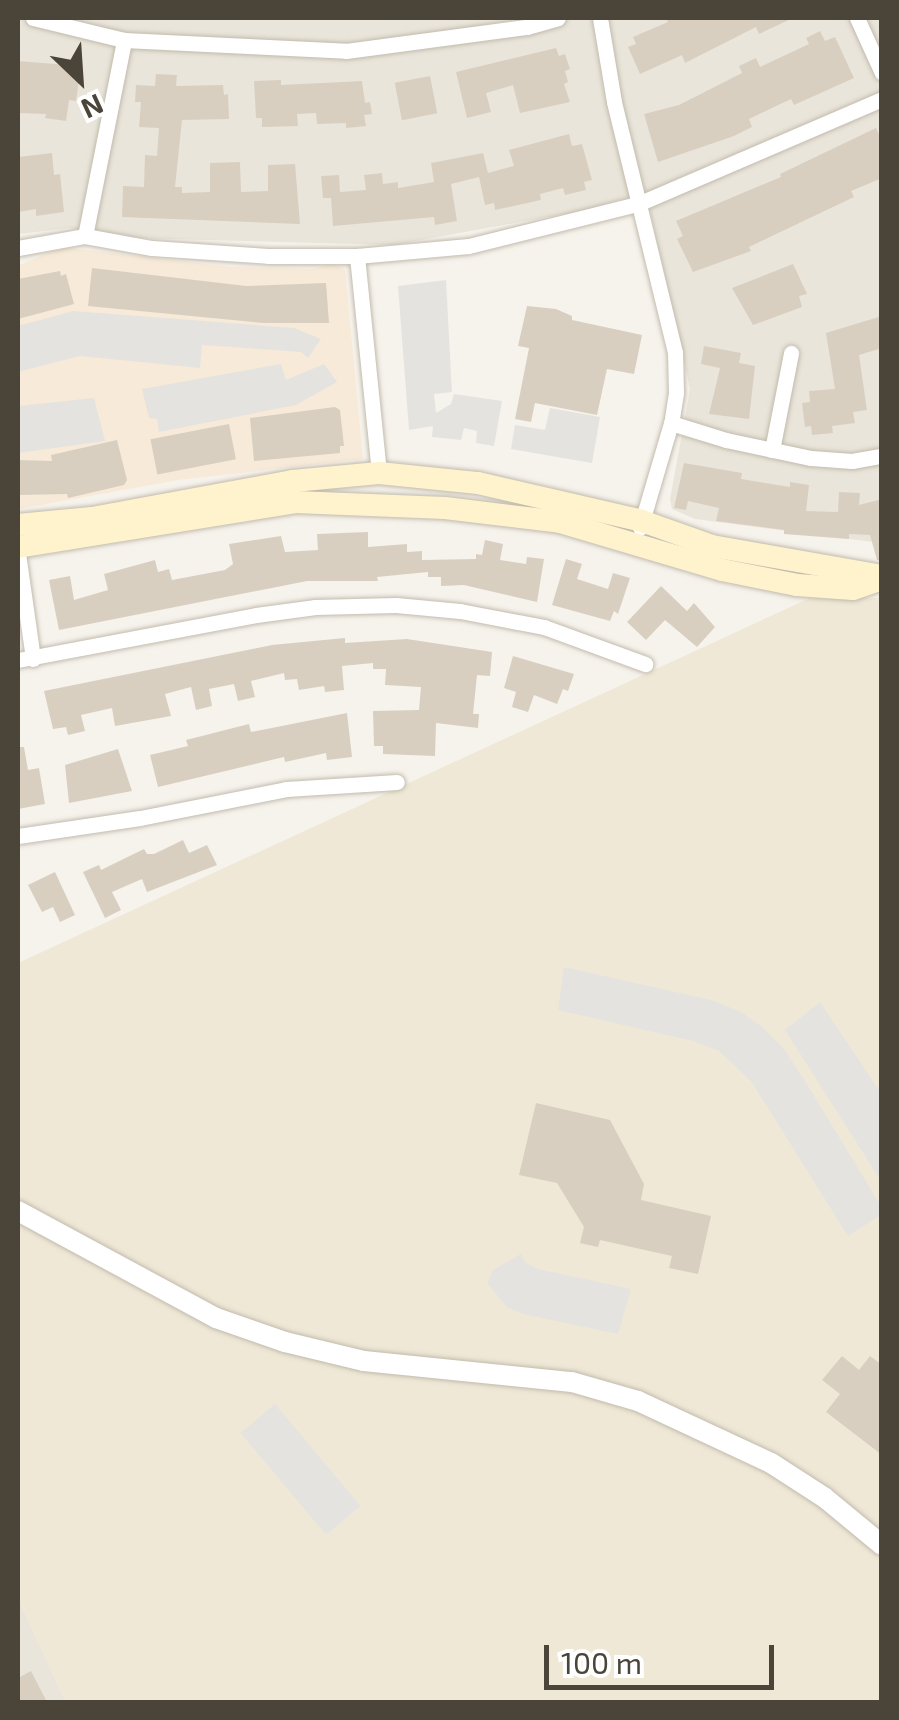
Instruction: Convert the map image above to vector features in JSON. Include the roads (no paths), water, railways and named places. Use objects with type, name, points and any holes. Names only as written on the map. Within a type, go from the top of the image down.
[{"type":"main road","points":[[18,525],[92,518],[293,482],[379,474],[478,483],[639,531]]},
{"type":"main road","points":[[18,550],[295,502],[502,514],[639,531],[882,577]]},
{"type":"street","points":[[33,18],[124,40],[346,51],[528,28],[558,18]]},
{"type":"street","points":[[600,18],[614,102],[675,352],[676,394],[671,423],[639,531]]},
{"type":"street","points":[[857,18],[882,73]]},
{"type":"street","points":[[86,236],[124,40]]},
{"type":"street","points":[[18,248],[86,236],[152,248],[268,256],[357,256],[469,246],[638,204],[882,99]]},
{"type":"street","points":[[357,256],[379,474]]},
{"type":"street","points":[[772,450],[791,353]]},
{"type":"street","points":[[671,423],[772,450],[834,460],[881,456]]},
{"type":"street","points":[[18,550],[25,659],[256,615],[315,607],[396,605],[460,611],[544,628],[644,664]]},
{"type":"street","points":[[18,836],[286,789],[397,782]]},
{"type":"street","points":[[18,1211],[216,1318],[285,1342],[364,1361],[572,1382],[638,1401],[771,1462],[825,1498],[882,1545]]}]
